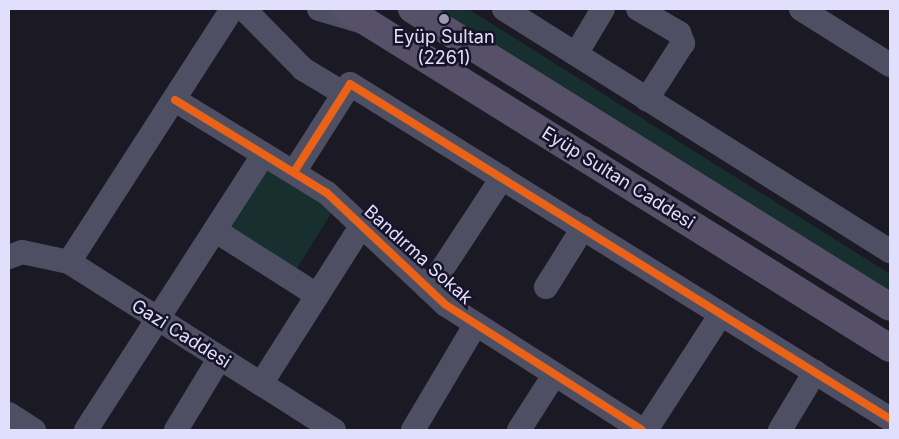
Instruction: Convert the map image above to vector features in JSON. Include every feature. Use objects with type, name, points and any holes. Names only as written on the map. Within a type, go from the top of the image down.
[{"type":"main road","name":"Eyüp Sultan Caddesi","points":[[346,9],[890,348]]},
{"type":"main road","name":"Eyüp Sultan Caddesi","points":[[412,9],[890,307]]},
{"type":"street","points":[[70,262],[175,100],[218,20],[246,9],[303,69],[343,93]]},
{"type":"street","points":[[319,9],[371,25]]},
{"type":"street","points":[[504,9],[890,251]]},
{"type":"street","points":[[576,54],[603,9]]},
{"type":"street","points":[[638,9],[680,33],[682,43],[647,99]]},
{"type":"street","points":[[801,9],[890,65]]},
{"type":"street","points":[[294,172],[350,84],[890,419]]},
{"type":"street","name":"Bandırma Sokak","points":[[175,100],[328,192],[429,289],[476,324],[636,429]]},
{"type":"street","points":[[86,430],[160,321],[264,154]]},
{"type":"street","points":[[429,289],[502,178]]},
{"type":"street","points":[[260,384],[362,225]]},
{"type":"street","points":[[546,287],[583,228]]},
{"type":"street","points":[[216,231],[317,295]]},
{"type":"street","name":"Gazi Caddesi","points":[[15,254],[70,262],[334,430]]},
{"type":"street","points":[[636,429],[721,314]]},
{"type":"street","points":[[413,430],[476,324]]},
{"type":"street","points":[[176,430],[219,358]]},
{"type":"street","points":[[780,430],[815,372]]},
{"type":"street","points":[[519,430],[554,375]]},
{"type":"street","points":[[9,414],[34,430]]},
{"type":"green space","points":[[434,9],[468,9],[890,274],[890,294]]},
{"type":"green space","points":[[265,164],[335,207],[295,272],[226,229]]},
{"type":"cycle path","points":[[294,172],[350,84],[890,419]]},
{"type":"cycle path","points":[[175,100],[327,193],[446,305],[642,430]]},
{"type":"place","name":"Eyüp Sultan (2261)","points":[[444,19]]}]
